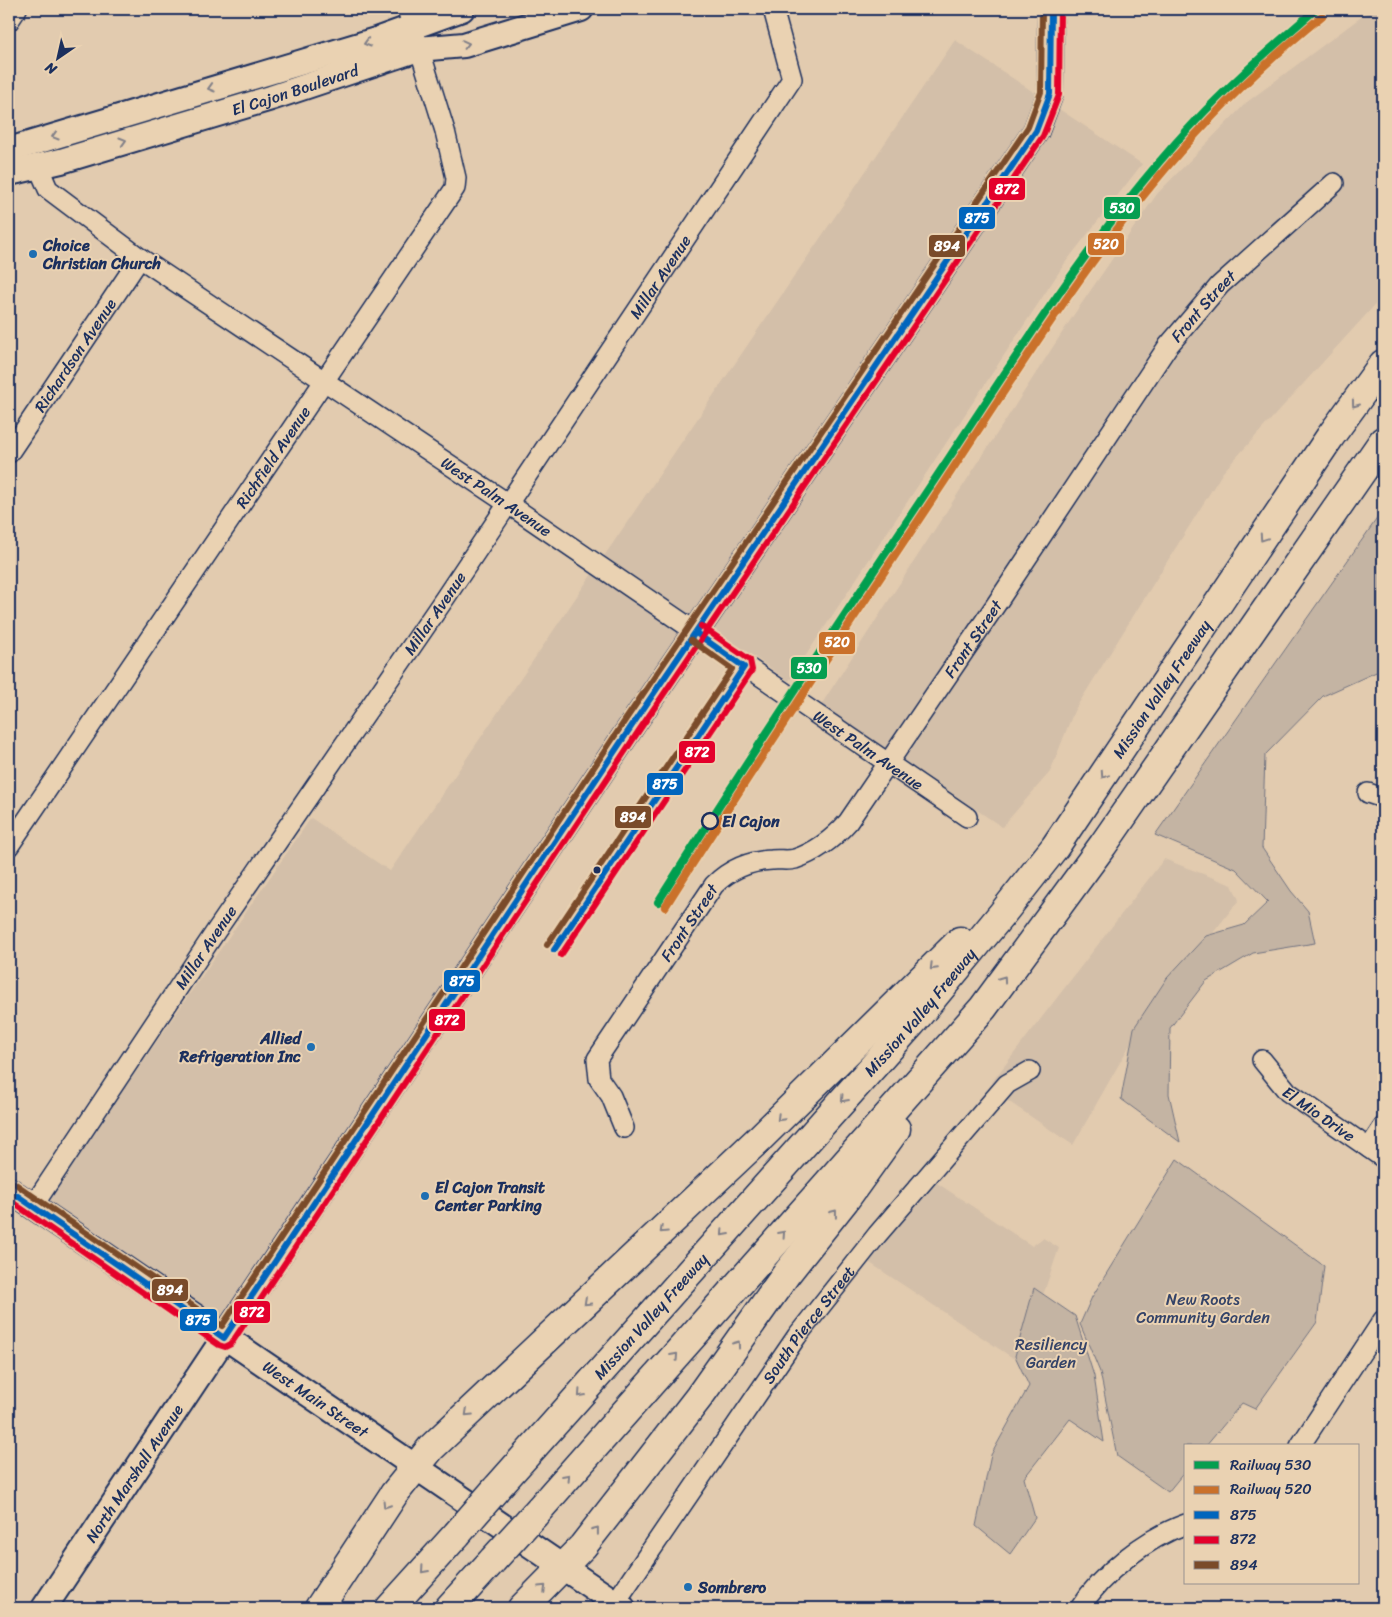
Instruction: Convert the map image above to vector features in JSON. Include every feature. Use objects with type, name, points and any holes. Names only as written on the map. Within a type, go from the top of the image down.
[{"type":"highway","name":"Mission Valley Freeway","points":[[390,1608],[912,1023],[1055,847],[1330,437],[1383,364]]},
{"type":"highway","points":[[522,1608],[565,1567],[699,1398],[787,1273],[845,1200],[983,1008],[1103,846],[1383,441]]},
{"type":"highway","points":[[319,1608],[394,1494],[431,1448],[760,1138],[1055,847]]},
{"type":"highway","points":[[449,1608],[983,1008]]},
{"type":"main road","name":"El Cajon Boulevard","points":[[9,150],[376,40],[409,17],[462,9]]},
{"type":"main road","name":"El Cajon Boulevard","points":[[9,173],[271,98],[418,49],[464,45],[580,9]]},
{"type":"main road","name":"North Marshall Avenue","points":[[44,1608],[696,633],[1036,131],[1050,94],[1051,9]]},
{"type":"main road","name":"West Main Street","points":[[9,1190],[224,1338],[565,1567],[619,1606]]},
{"type":"street","points":[[9,21],[17,9]]},
{"type":"street","name":"Millar Avenue","points":[[32,1206],[216,930],[445,598],[792,79],[773,9]]},
{"type":"street","name":"Richfield Avenue","points":[[9,846],[455,188],[456,178],[445,131],[409,17]]},
{"type":"street","name":"West Palm Avenue","points":[[38,166],[48,189],[140,258],[324,383],[507,503],[696,633],[888,761],[967,817]]},
{"type":"street","name":"Front Street","points":[[624,1128],[611,1096],[599,1079],[597,1059],[714,885],[725,874],[743,865],[761,861],[793,860],[812,852],[834,838],[848,822],[888,761],[998,604],[1168,346],[1220,285],[1334,183]]},
{"type":"street","name":"Richardson Avenue","points":[[9,453],[140,258]]},
{"type":"street","name":"El Mio Drive","points":[[1262,1060],[1288,1092],[1376,1153]]},
{"type":"street","name":"South Pierce Street","points":[[619,1606],[797,1336],[876,1235],[1007,1084],[1030,1070]]},
{"type":"street","points":[[1376,1153],[1383,1127]]},
{"type":"street","points":[[1301,1444],[1383,1320]]},
{"type":"street","points":[[1080,1608],[1088,1596],[1134,1552],[1169,1530],[1184,1525]]},
{"type":"shaded area","points":[[1372,9],[1383,9],[1383,296],[1223,472],[1074,711],[1050,772],[1002,827],[821,705],[1073,316],[1157,194],[1247,102]]},
{"type":"shaded area","points":[[955,40],[1142,164],[1065,263],[789,681],[714,629],[238,1334],[43,1206],[311,818],[390,871]]},
{"type":"shaded area","points":[[1164,859],[1232,885],[1239,900],[1144,1020],[1073,1145],[1005,1099],[992,1082]]},
{"type":"shaded area","points":[[937,1183],[1032,1246],[1043,1238],[1059,1248],[1022,1357],[1013,1358],[867,1261]]},
{"type":"green space","points":[[1383,510],[1383,669],[1323,696],[1265,755],[1262,848],[1291,891],[1308,911],[1315,943],[1253,953],[1206,981],[1170,1028],[1169,1094],[1180,1142],[1121,1099],[1134,1028],[1167,978],[1206,936],[1244,925],[1268,902],[1236,869],[1155,835]]},
{"type":"green space","name":"New Roots Community Garden","points":[[1177,1159],[1324,1266],[1317,1322],[1255,1409],[1242,1403],[1208,1444],[1184,1444],[1184,1472],[1168,1492],[1117,1456],[1100,1372],[1080,1324],[1092,1297]]},
{"type":"green space","name":"Resiliency Garden","points":[[1034,1288],[1075,1316],[1094,1376],[1104,1442],[1070,1419],[1024,1478],[1035,1518],[1010,1554],[976,1526],[991,1455],[1029,1386],[1015,1356]]},
{"type":"rail line","name":"530","points":[[658,902],[796,688],[999,382],[1096,242],[1130,197],[1205,111],[1273,46],[1316,9]]},
{"type":"rail line","name":"520","points":[[665,907],[768,746],[1006,388],[1103,248],[1137,203],[1211,118],[1265,65],[1322,16]]},
{"type":"transit line","name":"894","points":[[14,1183],[222,1326],[626,719],[1028,127],[1041,92],[1042,9]]},
{"type":"transit line","name":"875","points":[[9,1190],[224,1338],[633,724],[1036,131],[1050,94],[1051,9]]},
{"type":"transit line","name":"872","points":[[9,1200],[219,1345],[225,1347],[231,1344],[640,729],[1043,136],[1059,95],[1060,9]]},
{"type":"transit line","name":"872","points":[[561,955],[752,670],[750,660],[701,626]]},
{"type":"transit line","name":"875","points":[[554,950],[744,667],[696,633]]},
{"type":"transit line","name":"894","points":[[547,945],[732,669],[691,640]]},
{"type":"place","name":"Choice Christian Church","points":[[33,254]]},
{"type":"place","name":"El Cajon","points":[[710,821]]},
{"type":"place","name":"Allied Refrigeration Inc","points":[[311,1047]]},
{"type":"place","name":"El Cajon Transit Center Parking","points":[[425,1196]]},
{"type":"place","name":"Sombrero","points":[[688,1587]]}]
